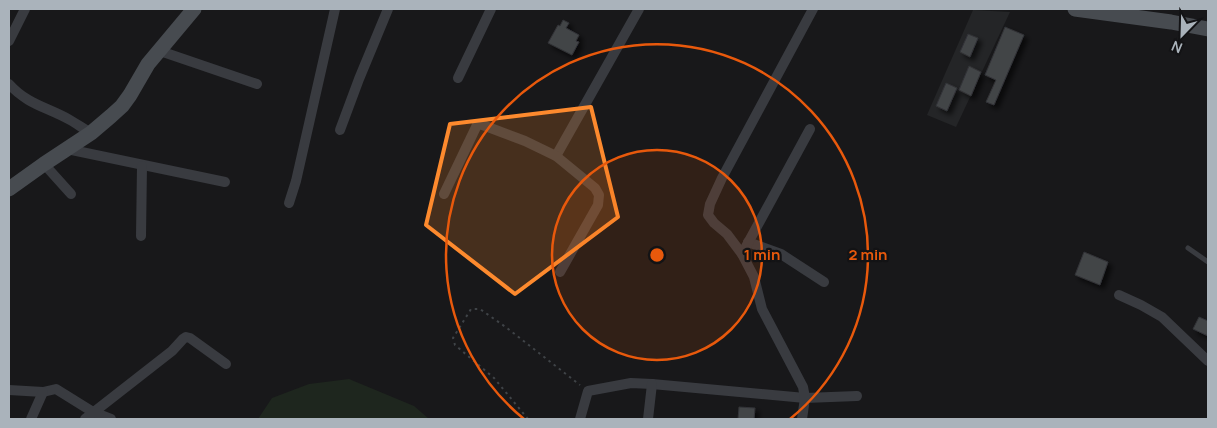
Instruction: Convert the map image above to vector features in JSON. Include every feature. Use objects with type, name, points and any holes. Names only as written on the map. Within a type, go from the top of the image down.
[{"type":"street","points":[[9,41],[24,9]]},
{"type":"street","points":[[9,189],[91,133],[122,106],[148,64],[194,9]]},
{"type":"street","points":[[289,203],[296,181],[336,9]]},
{"type":"street","points":[[340,130],[388,9]]},
{"type":"street","points":[[458,78],[491,9]]},
{"type":"street","points":[[556,156],[639,9]]},
{"type":"street","points":[[802,419],[805,398],[803,387],[762,309],[754,277],[742,254],[727,234],[708,215],[710,204],[722,178],[813,9]]},
{"type":"street","points":[[1074,9],[1208,29]]},
{"type":"street","points":[[160,51],[257,84]]},
{"type":"street","points":[[9,84],[18,94],[31,102],[70,120],[91,133]]},
{"type":"street","points":[[444,194],[477,125],[480,124],[526,141],[556,156],[595,188],[599,195],[598,205],[560,272]]},
{"type":"street","points":[[742,254],[810,129]]},
{"type":"street","points":[[67,150],[225,182]]},
{"type":"street","points":[[44,164],[71,194]]},
{"type":"street","points":[[141,236],[142,166]]},
{"type":"street","points":[[748,242],[781,254],[824,282]]},
{"type":"street","points":[[1119,294],[1162,318],[1208,361]]},
{"type":"street","points":[[85,419],[172,351],[186,337],[226,364]]},
{"type":"street","points":[[580,419],[588,392],[630,383],[805,398],[857,396]]},
{"type":"street","points":[[648,419],[652,384]]},
{"type":"street","points":[[9,390],[43,392],[56,389],[94,412],[111,419]]},
{"type":"street","points":[[31,419],[43,392]]},
{"type":"lane","points":[[1188,248],[1208,262]]},
{"type":"path","points":[[528,419],[494,378],[455,345],[453,338],[472,309],[480,309],[507,328],[588,392]]},
{"type":"highlighted area","points":[[591,107],[618,217],[515,294],[426,225],[450,124]]},
{"type":"shaded area","points":[[973,10],[1010,12],[956,127],[927,115]]},
{"type":"shaded area","points":[[349,379],[414,406],[429,419],[258,419],[272,398],[309,384]]},
{"type":"building","points":[[563,20],[569,23],[566,28],[579,35],[576,41],[579,42],[572,55],[548,43]]},
{"type":"building","points":[[1005,27],[1024,35],[994,105],[986,102],[996,80],[985,75]]},
{"type":"building","points":[[968,34],[978,38],[970,57],[960,52]]},
{"type":"building","points":[[969,66],[981,72],[971,96],[959,90]]},
{"type":"building","points":[[946,83],[957,88],[947,111],[936,106]]},
{"type":"building","points":[[1084,252],[1108,262],[1100,285],[1075,275]]},
{"type":"building","points":[[1199,317],[1208,321],[1208,336],[1193,329]]},
{"type":"building","points":[[739,407],[755,408],[754,419],[738,419]]}]
